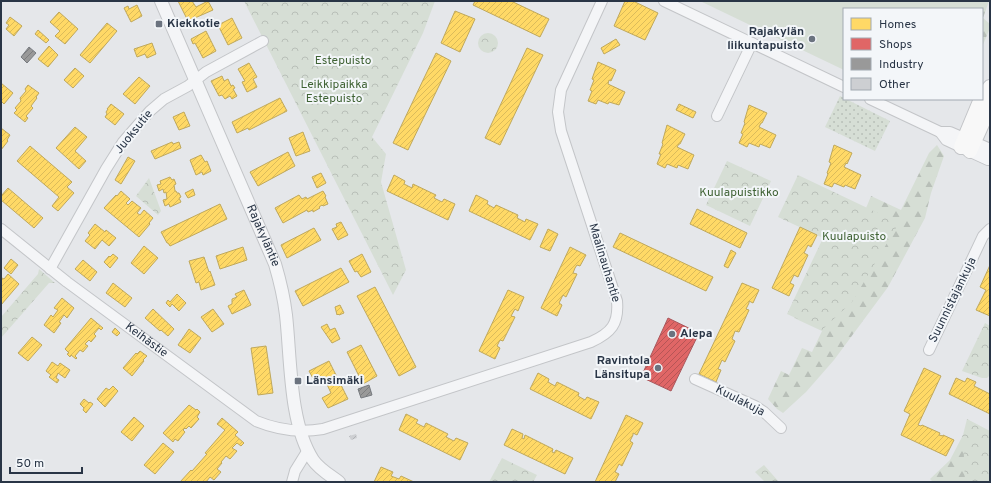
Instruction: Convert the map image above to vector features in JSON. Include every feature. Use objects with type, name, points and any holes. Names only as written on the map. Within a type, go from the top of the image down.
[{"type":"main road","points":[[983,97],[990,87]]},
{"type":"main road","points":[[967,145],[981,100]]},
{"type":"main road","points":[[967,145],[990,106]]},
{"type":"street","name":"Rajakyläntie","points":[[162,1],[275,264],[283,293],[294,402],[301,431],[308,450]]},
{"type":"street","name":"Maalinauhantie","points":[[301,431],[314,431],[327,428],[574,348],[602,337],[612,328],[617,318],[617,301],[561,131],[558,112],[561,90],[602,1]]},
{"type":"street","points":[[664,1],[843,86]]},
{"type":"street","name":"Juoksutie","points":[[50,269],[106,169],[123,142],[150,111],[164,99],[188,86],[206,72],[263,41]]},
{"type":"street","points":[[718,116],[752,43]]},
{"type":"street","points":[[872,100],[940,132],[950,132],[967,145],[990,159]]},
{"type":"street","points":[[967,145],[990,150]]},
{"type":"street","name":"Keihästie","points":[[1,229],[50,269],[256,421],[274,428],[301,431]]},
{"type":"street","name":"Suunnistajankuja","points":[[929,350],[983,236],[990,229]]},
{"type":"street","name":"Kuulakuja","points":[[695,380],[755,406],[764,412],[781,428]]},
{"type":"street","points":[[292,482],[294,471],[308,450],[314,462],[339,482]]},
{"type":"green space","name":"Estepuisto","points":[[244,1],[435,1],[423,33],[372,137],[386,154],[381,182],[406,270],[393,295]]},
{"type":"green space","name":"Rajakylän liikuntapuisto","points":[[700,1],[984,1],[981,8],[843,8],[843,70]]},
{"type":"green space","points":[[886,1],[989,1],[983,18],[983,8],[884,8]]},
{"type":"green space","points":[[983,18],[990,24],[990,28],[983,45]]},
{"type":"green space","points":[[484,33],[492,33],[498,39],[498,47],[492,53],[484,53],[478,47],[478,39]]},
{"type":"green space","points":[[840,96],[843,98],[843,100],[848,100],[890,121],[875,151],[825,127]]},
{"type":"green space","points":[[937,145],[944,156],[931,193],[925,218],[888,287],[834,360],[806,392],[783,413],[768,399],[781,371],[789,375],[802,348],[812,352],[822,331],[794,318],[862,218],[871,196],[901,210],[929,153]]},
{"type":"green space","name":"Kuulapuistikko","points":[[727,161],[771,181],[750,226],[706,205]]},
{"type":"green space","name":"Kuulapuisto","points":[[798,175],[899,223],[852,302],[822,330],[787,314],[823,238],[778,217]]},
{"type":"green space","points":[[149,178],[161,211],[158,215],[136,196]]},
{"type":"green space","points":[[39,269],[55,283],[49,283],[1,338],[1,317],[38,274]]},
{"type":"green space","points":[[985,323],[990,326],[990,375],[987,378],[982,378],[962,371]]},
{"type":"green space","points":[[967,419],[990,431],[990,482],[965,482],[963,435]]},
{"type":"green space","points":[[963,435],[973,460],[990,482],[933,482],[930,479],[950,460]]},
{"type":"green space","points":[[502,458],[537,475],[533,482],[489,482]]},
{"type":"green space","points":[[764,465],[779,482],[765,482],[755,472]]},
{"type":"building: Homes","points":[[178,1],[192,1],[196,7],[208,1],[213,10],[188,21]]},
{"type":"building: Homes","points":[[475,1],[511,1],[549,19],[540,37],[473,5]]},
{"type":"building: Homes","points":[[625,1],[633,1],[658,13],[645,40],[614,26]]},
{"type":"building: Homes","points":[[137,5],[142,16],[131,22],[124,8],[128,6],[129,9]]},
{"type":"building: Homes","points":[[455,11],[475,19],[460,52],[441,43]]},
{"type":"building: Homes","points":[[59,12],[78,29],[65,44],[55,36],[60,31],[50,22]]},
{"type":"building: Homes","points":[[10,17],[22,26],[14,36],[6,29],[9,25],[6,23]]},
{"type":"building: Homes","points":[[232,18],[242,38],[228,45],[218,25]]},
{"type":"building: Homes","points":[[107,23],[117,31],[90,63],[80,55]]},
{"type":"building: Homes","points":[[38,30],[49,40],[46,43],[35,34]]},
{"type":"building: Homes","points":[[206,31],[216,51],[203,58],[195,43],[193,44],[191,39]]},
{"type":"building: Homes","points":[[616,39],[620,45],[604,54],[601,48]]},
{"type":"building: Homes","points":[[152,43],[156,54],[147,58],[145,54],[137,57],[134,49]]},
{"type":"building: Homes","points":[[49,46],[58,55],[48,67],[38,59]]},
{"type":"building: Homes","points":[[527,48],[543,55],[500,145],[485,138]]},
{"type":"building: Homes","points":[[436,53],[451,61],[408,150],[393,143]]},
{"type":"building: Homes","points":[[598,62],[616,70],[608,84],[625,92],[619,105],[609,102],[608,104],[598,100],[596,104],[588,101],[594,80],[592,79]]},
{"type":"building: Homes","points":[[249,63],[257,77],[253,79],[257,87],[247,92],[242,82],[245,81],[238,69]]},
{"type":"building: Homes","points":[[75,68],[84,76],[73,88],[64,80]]},
{"type":"building: Homes","points":[[222,76],[224,81],[228,79],[231,86],[233,85],[235,88],[233,89],[237,96],[232,99],[230,96],[225,99],[222,95],[219,96],[211,81]]},
{"type":"building: Homes","points":[[139,77],[150,86],[135,104],[123,94]]},
{"type":"building: Homes","points":[[1,83],[13,93],[4,104],[1,101]]},
{"type":"building: Homes","points":[[28,85],[39,93],[31,106],[33,108],[26,116],[28,118],[25,122],[14,113],[17,110],[15,108],[21,101],[20,98],[26,91],[25,89]]},
{"type":"building: Homes","points":[[280,98],[287,111],[249,130],[248,128],[237,133],[232,122]]},
{"type":"building: Homes","points":[[111,104],[124,114],[115,125],[105,117],[107,114],[107,109]]},
{"type":"building: Homes","points":[[679,104],[696,112],[693,118],[676,110]]},
{"type":"building: Homes","points":[[749,105],[767,113],[759,127],[776,135],[770,148],[760,144],[759,147],[749,143],[747,147],[739,143],[743,134],[741,133]]},
{"type":"building: Homes","points":[[184,112],[190,126],[179,130],[173,117]]},
{"type":"building: Homes","points":[[667,125],[685,134],[677,147],[694,155],[688,169],[678,165],[677,168],[667,164],[665,168],[657,164],[661,154],[659,154]]},
{"type":"building: Homes","points":[[75,127],[87,137],[75,151],[86,161],[79,169],[56,148]]},
{"type":"building: Homes","points":[[1,128],[10,135],[7,140],[8,141],[1,150]]},
{"type":"building: Homes","points":[[303,132],[310,151],[296,156],[289,138]]},
{"type":"building: Homes","points":[[172,142],[173,144],[179,142],[181,148],[155,159],[151,151]]},
{"type":"building: Homes","points":[[834,145],[852,153],[844,167],[861,175],[855,189],[834,183],[832,187],[824,184],[831,163],[829,162]]},
{"type":"building: Homes","points":[[30,146],[72,182],[67,187],[74,193],[58,211],[52,206],[59,197],[17,161]]},
{"type":"building: Homes","points":[[288,152],[295,166],[258,186],[250,172]]},
{"type":"building: Homes","points":[[201,155],[205,162],[207,161],[211,171],[203,175],[202,172],[196,175],[190,160]]},
{"type":"building: Homes","points":[[128,157],[135,161],[121,184],[115,180]]},
{"type":"building: Homes","points":[[321,173],[326,183],[317,188],[312,177]]},
{"type":"building: Homes","points":[[394,175],[405,181],[404,184],[412,188],[413,184],[436,195],[434,198],[442,202],[444,199],[455,204],[448,220],[387,191]]},
{"type":"building: Homes","points":[[170,177],[172,180],[174,179],[176,184],[174,185],[175,191],[179,193],[181,202],[170,207],[169,204],[165,206],[163,200],[167,199],[166,192],[164,193],[163,189],[159,191],[157,185],[161,184],[160,181]]},
{"type":"building: Homes","points":[[8,188],[43,218],[34,228],[1,200],[1,196]]},
{"type":"building: Homes","points":[[193,189],[195,195],[188,198],[185,193]]},
{"type":"building: Homes","points":[[121,191],[130,199],[126,203],[128,205],[132,201],[141,208],[137,213],[140,215],[144,210],[153,218],[139,237],[104,208]]},
{"type":"building: Homes","points":[[323,191],[328,204],[322,205],[313,212],[313,210],[308,212],[307,210],[283,223],[275,208],[299,195],[302,199],[306,197],[307,199]]},
{"type":"building: Homes","points":[[476,195],[488,201],[487,204],[494,208],[496,205],[518,215],[517,218],[525,222],[526,219],[538,224],[530,240],[469,211]]},
{"type":"building: Homes","points":[[220,204],[227,219],[170,246],[167,243],[161,232]]},
{"type":"building: Homes","points":[[697,209],[747,233],[740,248],[690,224]]},
{"type":"building: Homes","points":[[341,222],[348,235],[338,240],[332,229],[337,227],[336,224]]},
{"type":"building: Homes","points":[[95,224],[116,238],[109,246],[102,240],[95,249],[85,241],[90,235],[88,233]]},
{"type":"building: Homes","points":[[800,227],[817,235],[811,247],[808,245],[804,253],[808,255],[798,277],[794,275],[790,283],[794,285],[789,296],[772,288]]},
{"type":"building: Homes","points":[[314,228],[321,240],[287,258],[281,245]]},
{"type":"building: Homes","points":[[548,229],[558,234],[550,251],[540,247]]},
{"type":"building: Homes","points":[[620,233],[713,277],[706,291],[613,247]]},
{"type":"building: Homes","points":[[144,246],[158,258],[144,274],[131,263]]},
{"type":"building: Homes","points":[[243,247],[247,260],[220,269],[216,256]]},
{"type":"building: Homes","points":[[570,247],[586,255],[580,266],[577,265],[575,268],[573,273],[577,274],[566,297],[563,295],[559,303],[562,305],[557,316],[541,308]]},
{"type":"building: Homes","points":[[731,250],[736,253],[728,268],[724,266]]},
{"type":"building: Homes","points":[[113,254],[118,258],[110,268],[104,262]]},
{"type":"building: Homes","points":[[362,254],[371,272],[361,277],[357,271],[355,272],[349,261]]},
{"type":"building: Homes","points":[[204,257],[215,285],[201,290],[199,282],[196,283],[189,261]]},
{"type":"building: Homes","points":[[11,259],[18,265],[11,274],[4,268]]},
{"type":"building: Homes","points":[[83,260],[97,272],[90,281],[75,269]]},
{"type":"building: Homes","points":[[990,265],[990,316],[976,310],[986,290],[980,287]]},
{"type":"building: Homes","points":[[341,268],[349,282],[303,306],[295,291]]},
{"type":"building: Homes","points":[[8,274],[19,284],[1,305],[1,280]]},
{"type":"building: Homes","points":[[113,283],[132,298],[125,307],[106,293]]},
{"type":"building: Homes","points":[[742,283],[759,290],[753,303],[749,301],[746,309],[749,310],[739,332],[735,331],[732,339],[735,341],[725,362],[722,360],[718,369],[721,370],[716,382],[699,374]]},
{"type":"building: Homes","points":[[375,287],[416,367],[399,376],[357,296]]},
{"type":"building: Homes","points":[[244,290],[251,305],[232,314],[228,306],[232,304],[232,299],[237,297],[235,294]]},
{"type":"building: Homes","points":[[508,290],[524,297],[518,311],[515,309],[511,316],[515,317],[503,341],[500,340],[497,346],[500,348],[495,359],[479,351]]},
{"type":"building: Homes","points":[[177,294],[186,303],[179,311],[172,304],[170,307],[166,303],[168,300],[170,302]]},
{"type":"building: Homes","points":[[62,298],[74,308],[67,318],[64,315],[59,322],[61,323],[54,333],[44,325],[51,315],[53,317],[58,310],[54,308]]},
{"type":"building: Homes","points":[[340,305],[344,313],[337,315],[335,307]]},
{"type":"building: Homes","points":[[153,309],[174,329],[168,336],[145,318]]},
{"type":"building: Homes","points":[[213,309],[224,324],[212,332],[201,317]]},
{"type":"building: Homes","points":[[91,318],[103,328],[101,330],[99,328],[94,334],[96,336],[91,342],[89,340],[85,344],[88,346],[83,352],[80,350],[75,356],[77,358],[76,359],[71,355],[70,357],[67,354],[69,353],[65,349]]},
{"type":"building: Homes","points":[[327,324],[330,330],[335,328],[340,339],[332,343],[321,327]]},
{"type":"building: Homes","points":[[115,328],[120,333],[117,336],[112,332]]},
{"type":"building: Homes","points":[[189,329],[201,338],[190,353],[178,345]]},
{"type":"building: Homes","points":[[32,337],[42,345],[28,361],[18,353]]},
{"type":"building: Homes","points":[[361,345],[377,376],[363,384],[347,352]]},
{"type":"building: Homes","points":[[266,346],[273,393],[258,395],[251,348]]},
{"type":"building: Homes","points":[[140,351],[147,356],[132,376],[123,368],[136,353],[137,354]]},
{"type":"building: Homes","points":[[329,361],[348,399],[328,408],[322,398],[331,393],[324,378],[315,382],[309,371]]},
{"type":"building: Homes","points":[[52,362],[58,366],[60,363],[70,370],[65,378],[58,373],[56,378],[59,380],[57,383],[49,377],[51,375],[46,371]]},
{"type":"building: Homes","points":[[924,368],[941,376],[918,425],[922,425],[940,433],[939,435],[943,435],[954,440],[946,456],[901,435],[910,414],[904,411]]},
{"type":"building: Homes","points":[[538,373],[549,379],[548,382],[555,386],[557,382],[579,393],[578,396],[585,400],[587,397],[599,402],[591,419],[530,389]]},
{"type":"building: Homes","points":[[956,378],[965,382],[967,378],[976,382],[974,386],[990,394],[990,414],[949,394]]},
{"type":"building: Homes","points":[[113,386],[118,391],[105,407],[97,399],[106,388],[109,390]]},
{"type":"building: Homes","points":[[84,399],[93,404],[86,413],[80,404]]},
{"type":"building: Homes","points":[[189,405],[200,412],[197,417],[199,419],[191,428],[189,426],[183,430],[185,432],[178,441],[175,439],[173,442],[163,433]]},
{"type":"building: Homes","points":[[406,414],[418,420],[416,423],[424,427],[426,423],[448,434],[446,437],[454,441],[456,438],[468,443],[460,460],[399,430]]},
{"type":"building: Homes","points":[[626,415],[643,423],[637,435],[633,433],[630,441],[633,443],[622,466],[619,464],[615,472],[619,474],[615,482],[595,482]]},
{"type":"building: Homes","points":[[134,417],[144,426],[132,441],[121,432]]},
{"type":"building: Homes","points":[[222,418],[238,432],[235,435],[244,443],[241,446],[237,443],[232,448],[237,451],[230,459],[226,456],[221,462],[222,463],[217,469],[221,472],[214,480],[210,477],[206,482],[180,482],[207,454],[205,453],[225,430],[217,424]]},
{"type":"building: Homes","points":[[512,429],[523,434],[522,438],[524,439],[525,435],[553,449],[552,452],[554,453],[556,450],[573,458],[565,474],[504,445]]},
{"type":"building: Homes","points":[[163,443],[174,452],[155,474],[144,465]]},
{"type":"building: Homes","points":[[381,467],[393,472],[391,476],[399,479],[401,476],[414,482],[374,482]]},
{"type":"building: Shops","points":[[668,318],[699,333],[671,391],[641,377]]},
{"type":"building: Industry","points":[[29,47],[36,53],[27,63],[21,57]]},
{"type":"building: Industry","points":[[369,385],[372,395],[361,398],[358,389]]},
{"type":"building: Other","points":[[356,434],[357,438],[351,440],[349,436]]},
{"type":"place","name":"Kiekkotie","points":[[159,24]]},
{"type":"place","name":"Rajakylän liikuntapuisto","points":[[812,39]]},
{"type":"place","name":"Alepa","points":[[672,334]]},
{"type":"place","name":"Ravintola Länsitupa","points":[[658,368]]},
{"type":"place","name":"Länsimäki","points":[[298,381]]},
{"type":"park label","name":"Leikkipaikka Estepuisto","points":[[334,92]]}]
